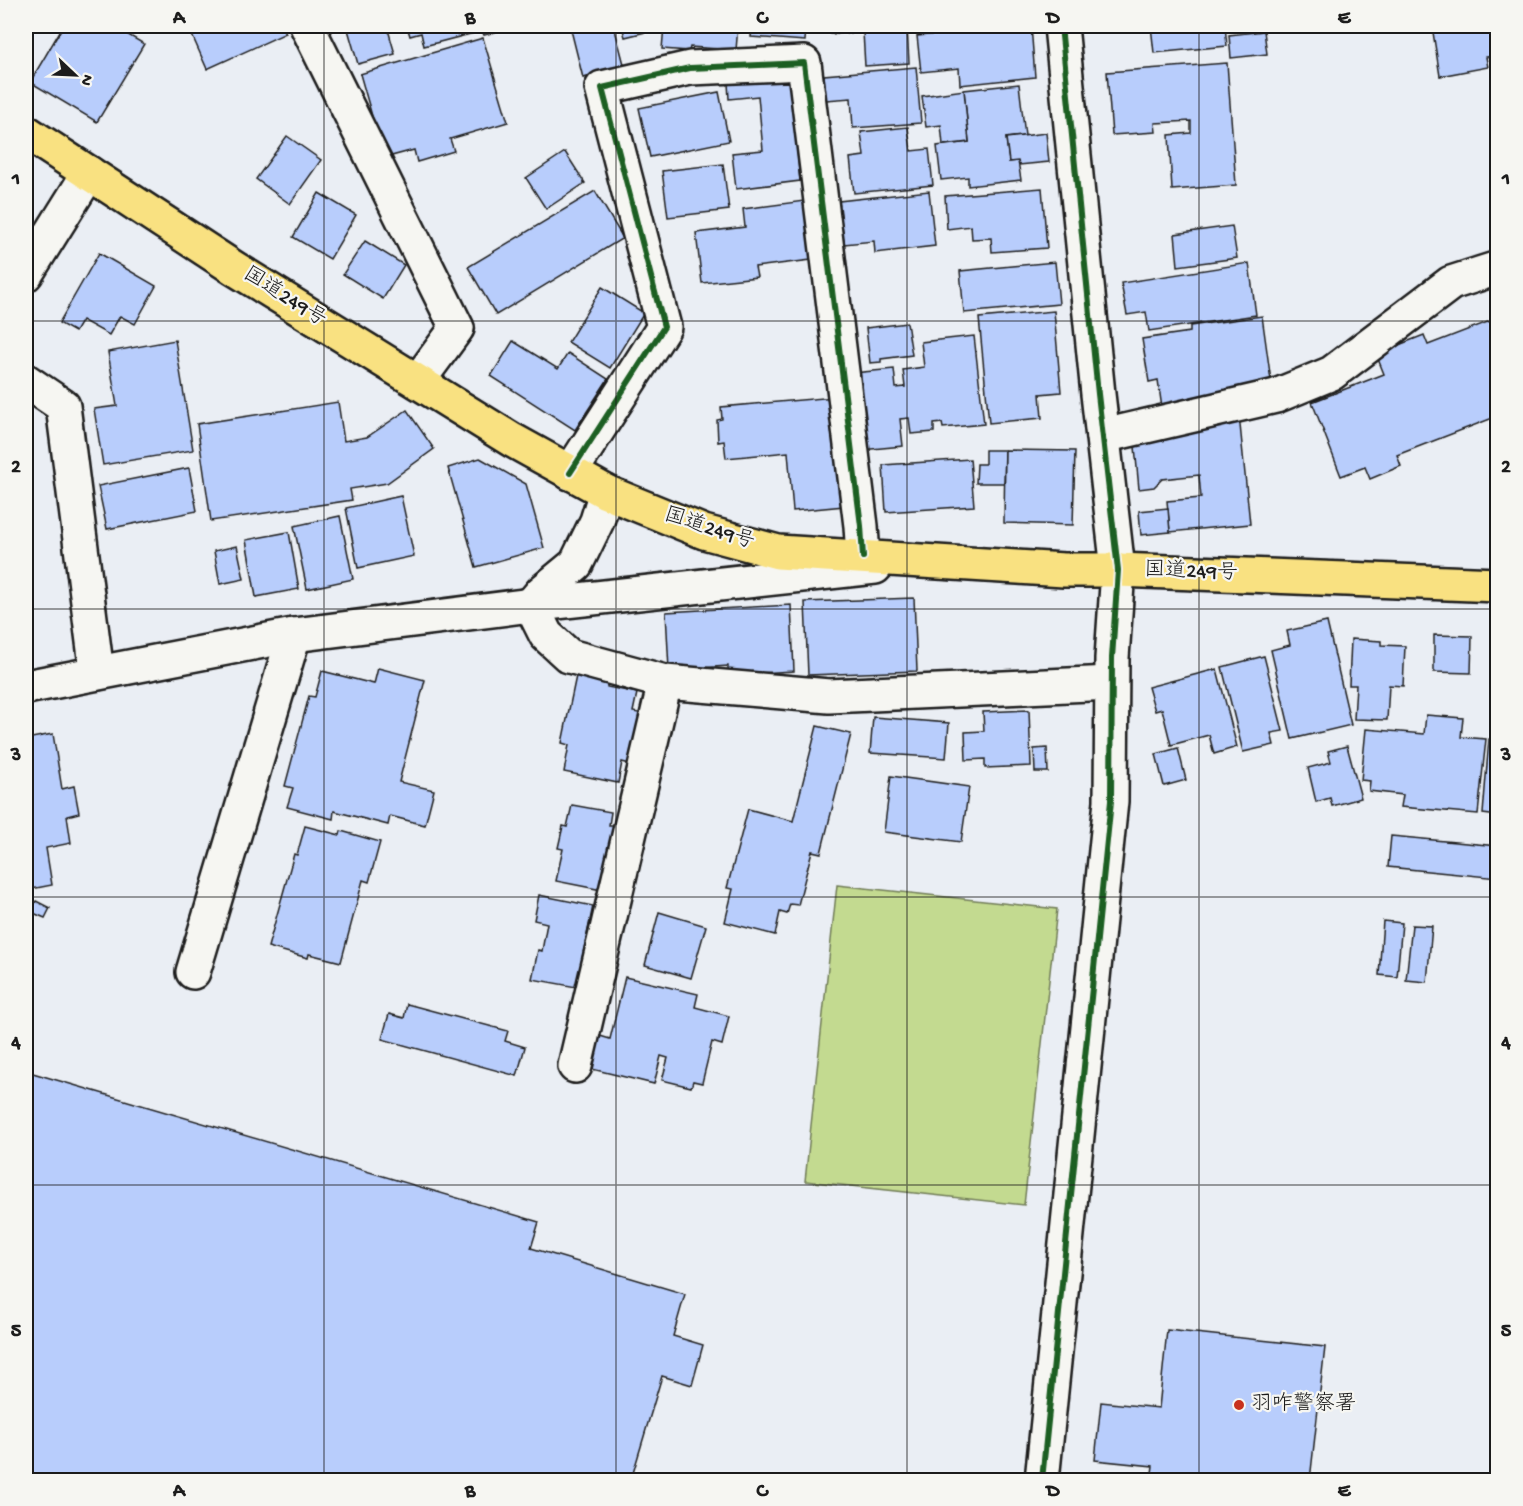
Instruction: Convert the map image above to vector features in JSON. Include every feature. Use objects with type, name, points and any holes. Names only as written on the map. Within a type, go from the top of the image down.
[{"type":"highway","name":"国道249号","points":[[26,132],[234,268],[570,473],[606,492],[704,532],[778,552],[921,562],[1064,570],[1118,570],[1497,585]]},
{"type":"street","points":[[307,26],[457,328],[418,381]]},
{"type":"street","points":[[1042,1480],[1111,801],[1111,683],[1118,570],[1062,26]]},
{"type":"street","points":[[570,473],[664,327],[602,88],[690,68],[804,63],[863,557]]},
{"type":"street","points":[[26,274],[89,173]]},
{"type":"street","points":[[1103,436],[1276,396],[1332,374],[1451,283],[1497,267]]},
{"type":"street","points":[[26,381],[63,406],[97,673]]},
{"type":"street","points":[[531,605],[542,592],[576,564],[597,521],[606,492]]},
{"type":"street","points":[[26,687],[294,635],[531,605],[921,562]]},
{"type":"street","points":[[531,605],[546,635],[569,656],[664,682],[830,696],[1111,683]]},
{"type":"street","points":[[193,972],[294,635]]},
{"type":"street","points":[[575,1066],[664,682]]},
{"type":"green space","points":[[837,885],[1057,909],[1024,1205],[805,1181]]},
{"type":"building","points":[[63,26],[113,26],[144,44],[97,122],[30,82]]},
{"type":"building","points":[[188,26],[282,26],[286,33],[207,69]]},
{"type":"building","points":[[347,26],[387,26],[395,54],[358,64]]},
{"type":"building","points":[[407,26],[510,26],[510,28],[484,35],[482,31],[424,46],[421,33],[410,36]]},
{"type":"building","points":[[570,26],[614,26],[625,68],[583,78]]},
{"type":"building","points":[[622,26],[657,26],[658,29],[625,37]]},
{"type":"building","points":[[664,26],[738,26],[736,50],[690,47],[689,51],[662,49]]},
{"type":"building","points":[[752,26],[806,26],[805,41],[751,37]]},
{"type":"building","points":[[829,26],[907,26],[909,63],[865,66],[863,32],[830,34]]},
{"type":"building","points":[[927,26],[980,26],[927,30]]},
{"type":"building","points":[[1031,26],[1035,77],[960,85],[959,68],[921,72],[917,36]]},
{"type":"building","points":[[1151,26],[1225,26],[1227,46],[1154,53]]},
{"type":"building","points":[[1432,26],[1494,26],[1498,55],[1486,57],[1488,67],[1440,76]]},
{"type":"building","points":[[1264,31],[1267,54],[1231,58],[1229,35]]},
{"type":"building","points":[[483,38],[508,122],[450,139],[454,151],[417,162],[414,150],[384,158],[360,74]]},
{"type":"building","points":[[1227,63],[1236,185],[1172,190],[1169,135],[1191,133],[1191,121],[1155,123],[1156,132],[1112,135],[1107,72]]},
{"type":"building","points":[[916,67],[921,123],[853,128],[851,98],[826,100],[824,75]]},
{"type":"building","points":[[790,77],[800,181],[736,189],[732,153],[763,150],[758,96],[729,99],[728,83]]},
{"type":"building","points":[[1019,84],[1025,136],[1006,138],[1009,162],[1018,161],[1021,180],[968,186],[968,177],[941,180],[937,146],[969,142],[964,90]]},
{"type":"building","points":[[964,90],[969,142],[943,145],[941,125],[926,127],[922,96]]},
{"type":"building","points":[[719,92],[729,141],[650,157],[639,108]]},
{"type":"building","points":[[908,127],[911,151],[929,149],[933,185],[854,193],[850,158],[864,156],[861,132]]},
{"type":"building","points":[[1046,133],[1049,162],[1019,165],[1018,161],[1009,162],[1006,138]]},
{"type":"building","points":[[287,136],[321,160],[290,204],[256,179]]},
{"type":"building","points":[[565,152],[585,183],[546,209],[526,178]]},
{"type":"building","points":[[723,164],[729,210],[668,217],[662,171]]},
{"type":"building","points":[[1042,188],[1047,248],[992,252],[991,238],[972,239],[971,226],[947,229],[945,196]]},
{"type":"building","points":[[595,191],[623,238],[496,315],[468,267]]},
{"type":"building","points":[[929,191],[935,246],[875,253],[874,241],[844,244],[839,201]]},
{"type":"building","points":[[319,193],[356,215],[330,259],[293,237]]},
{"type":"building","points":[[804,201],[811,260],[755,267],[757,277],[702,283],[696,233],[745,227],[743,209]]},
{"type":"building","points":[[1232,226],[1237,258],[1178,266],[1175,234]]},
{"type":"building","points":[[365,241],[404,265],[383,299],[343,274]]},
{"type":"building","points":[[99,253],[156,286],[135,324],[120,316],[109,335],[82,320],[75,332],[59,323]]},
{"type":"building","points":[[1055,262],[1059,304],[964,313],[960,271]]},
{"type":"building","points":[[1249,263],[1256,315],[1149,331],[1146,312],[1127,315],[1121,283]]},
{"type":"building","points":[[602,287],[644,313],[610,368],[568,342]]},
{"type":"building","points":[[1054,311],[1061,392],[1040,394],[1042,418],[989,423],[979,318]]},
{"type":"building","points":[[1262,316],[1272,388],[1163,415],[1158,380],[1149,382],[1142,339],[1190,332],[1190,326]]},
{"type":"building","points":[[1498,318],[1498,416],[1397,455],[1401,466],[1370,479],[1365,467],[1341,476],[1312,402],[1384,374],[1376,354],[1424,335],[1428,345]]},
{"type":"building","points":[[907,323],[912,355],[881,359],[881,362],[870,363],[866,328]]},
{"type":"building","points":[[974,336],[984,424],[943,428],[942,423],[934,424],[934,432],[911,434],[909,418],[900,419],[903,446],[861,450],[853,373],[894,369],[896,388],[905,387],[903,370],[924,367],[921,342]]},
{"type":"building","points":[[175,340],[193,450],[103,465],[94,409],[117,406],[108,352]]},
{"type":"building","points":[[513,341],[558,369],[568,353],[608,379],[575,430],[491,376]]},
{"type":"building","points":[[835,397],[844,506],[793,511],[788,452],[726,458],[724,441],[718,442],[717,420],[722,419],[721,407]]},
{"type":"building","points":[[338,402],[344,441],[367,437],[407,410],[434,449],[387,483],[350,489],[352,500],[211,521],[197,424]]},
{"type":"building","points":[[1239,415],[1250,524],[1170,532],[1167,501],[1201,498],[1199,475],[1162,479],[1154,487],[1139,489],[1134,436]]},
{"type":"building","points":[[985,450],[1005,450],[1004,483],[976,483],[977,464],[985,464]]},
{"type":"building","points":[[1005,450],[1075,451],[1073,525],[1004,523]]},
{"type":"building","points":[[480,458],[526,484],[544,548],[476,567],[448,468]]},
{"type":"building","points":[[970,459],[974,506],[886,512],[883,465]]},
{"type":"building","points":[[189,468],[197,511],[107,529],[98,486]]},
{"type":"building","points":[[401,496],[414,556],[358,568],[346,508]]},
{"type":"building","points":[[1168,508],[1170,532],[1141,535],[1139,511]]},
{"type":"building","points":[[340,516],[353,579],[307,589],[294,526]]},
{"type":"building","points":[[289,532],[299,589],[256,597],[246,540]]},
{"type":"building","points":[[237,546],[244,579],[220,584],[214,551]]},
{"type":"building","points":[[914,598],[917,671],[808,675],[805,602]]},
{"type":"building","points":[[791,605],[794,671],[728,675],[728,666],[669,670],[666,612]]},
{"type":"building","points":[[1327,622],[1351,725],[1292,739],[1271,650],[1290,645],[1287,631]]},
{"type":"building","points":[[1434,635],[1472,636],[1471,673],[1434,672]]},
{"type":"building","points":[[1351,639],[1381,641],[1381,645],[1405,646],[1403,686],[1389,685],[1387,720],[1354,719],[1356,685],[1349,685]]},
{"type":"building","points":[[1264,656],[1283,731],[1271,733],[1274,745],[1243,752],[1222,667]]},
{"type":"building","points":[[378,668],[425,680],[399,782],[434,790],[425,825],[390,816],[388,825],[334,811],[333,819],[287,807],[293,788],[285,786],[309,696],[315,697],[322,671],[374,684]]},
{"type":"building","points":[[1217,669],[1237,747],[1214,754],[1209,735],[1171,745],[1162,709],[1155,711],[1148,687]]},
{"type":"building","points":[[576,676],[607,682],[607,687],[637,693],[633,712],[644,714],[634,765],[622,762],[618,783],[564,772],[569,745],[562,743]]},
{"type":"building","points":[[1029,710],[1031,766],[985,768],[985,759],[966,760],[965,732],[984,731],[983,712]]},
{"type":"building","points":[[1426,715],[1463,718],[1461,737],[1486,739],[1478,814],[1401,807],[1403,795],[1369,791],[1370,781],[1361,780],[1366,729],[1424,734]]},
{"type":"building","points":[[873,717],[949,723],[946,758],[870,753]]},
{"type":"building","points":[[817,726],[851,734],[821,853],[812,851],[798,905],[790,904],[787,914],[780,912],[775,935],[725,922],[733,889],[727,888],[748,809],[793,821]]},
{"type":"building","points":[[53,734],[62,789],[74,786],[79,813],[67,816],[71,843],[46,848],[52,885],[26,890],[26,739]]},
{"type":"building","points":[[1489,739],[1498,740],[1498,816],[1483,814]]},
{"type":"building","points":[[1347,746],[1361,798],[1332,806],[1330,798],[1316,802],[1308,768],[1331,762],[1328,751]]},
{"type":"building","points":[[1047,748],[1048,772],[1035,772],[1034,749]]},
{"type":"building","points":[[1178,748],[1186,780],[1164,786],[1156,754]]},
{"type":"building","points":[[891,776],[969,787],[961,842],[884,832]]},
{"type":"building","points":[[572,805],[611,812],[609,825],[616,825],[602,890],[556,881],[563,849],[558,848],[563,826],[567,827]]},
{"type":"building","points":[[305,826],[340,835],[341,831],[380,842],[369,882],[363,880],[341,962],[309,954],[308,958],[268,947],[294,854],[297,855]]},
{"type":"building","points":[[1391,836],[1498,846],[1498,878],[1388,867]]},
{"type":"building","points":[[539,895],[593,906],[576,987],[532,979],[538,950],[542,951],[547,923],[534,920]]},
{"type":"building","points":[[36,901],[50,908],[45,918],[31,912]]},
{"type":"building","points":[[659,912],[706,926],[691,978],[645,965]]},
{"type":"building","points":[[1383,921],[1402,923],[1397,977],[1379,975]]},
{"type":"building","points":[[1412,925],[1432,926],[1427,982],[1406,980]]},
{"type":"building","points":[[625,977],[698,994],[695,1007],[729,1016],[722,1045],[712,1042],[702,1083],[693,1081],[691,1087],[662,1080],[668,1058],[661,1056],[654,1084],[592,1069],[600,1036],[610,1039]]},
{"type":"building","points":[[407,1004],[508,1031],[505,1041],[525,1047],[517,1076],[382,1039],[389,1014],[404,1018]]},
{"type":"building","points":[[26,1071],[539,1222],[531,1248],[685,1294],[673,1336],[703,1345],[692,1385],[662,1376],[631,1480],[26,1480]]},
{"type":"building","name":"羽咋警察署","points":[[1167,1330],[1325,1347],[1310,1480],[1151,1480],[1153,1466],[1095,1460],[1101,1402],[1159,1408]]},
{"type":"cycle path","points":[[1042,1480],[1111,801],[1112,658],[1118,570],[1061,26]]},
{"type":"cycle path","points":[[570,473],[664,327],[602,88],[690,68],[804,63],[863,557]]},
{"type":"place","name":"羽咋警察署","points":[[1239,1405]]}]
